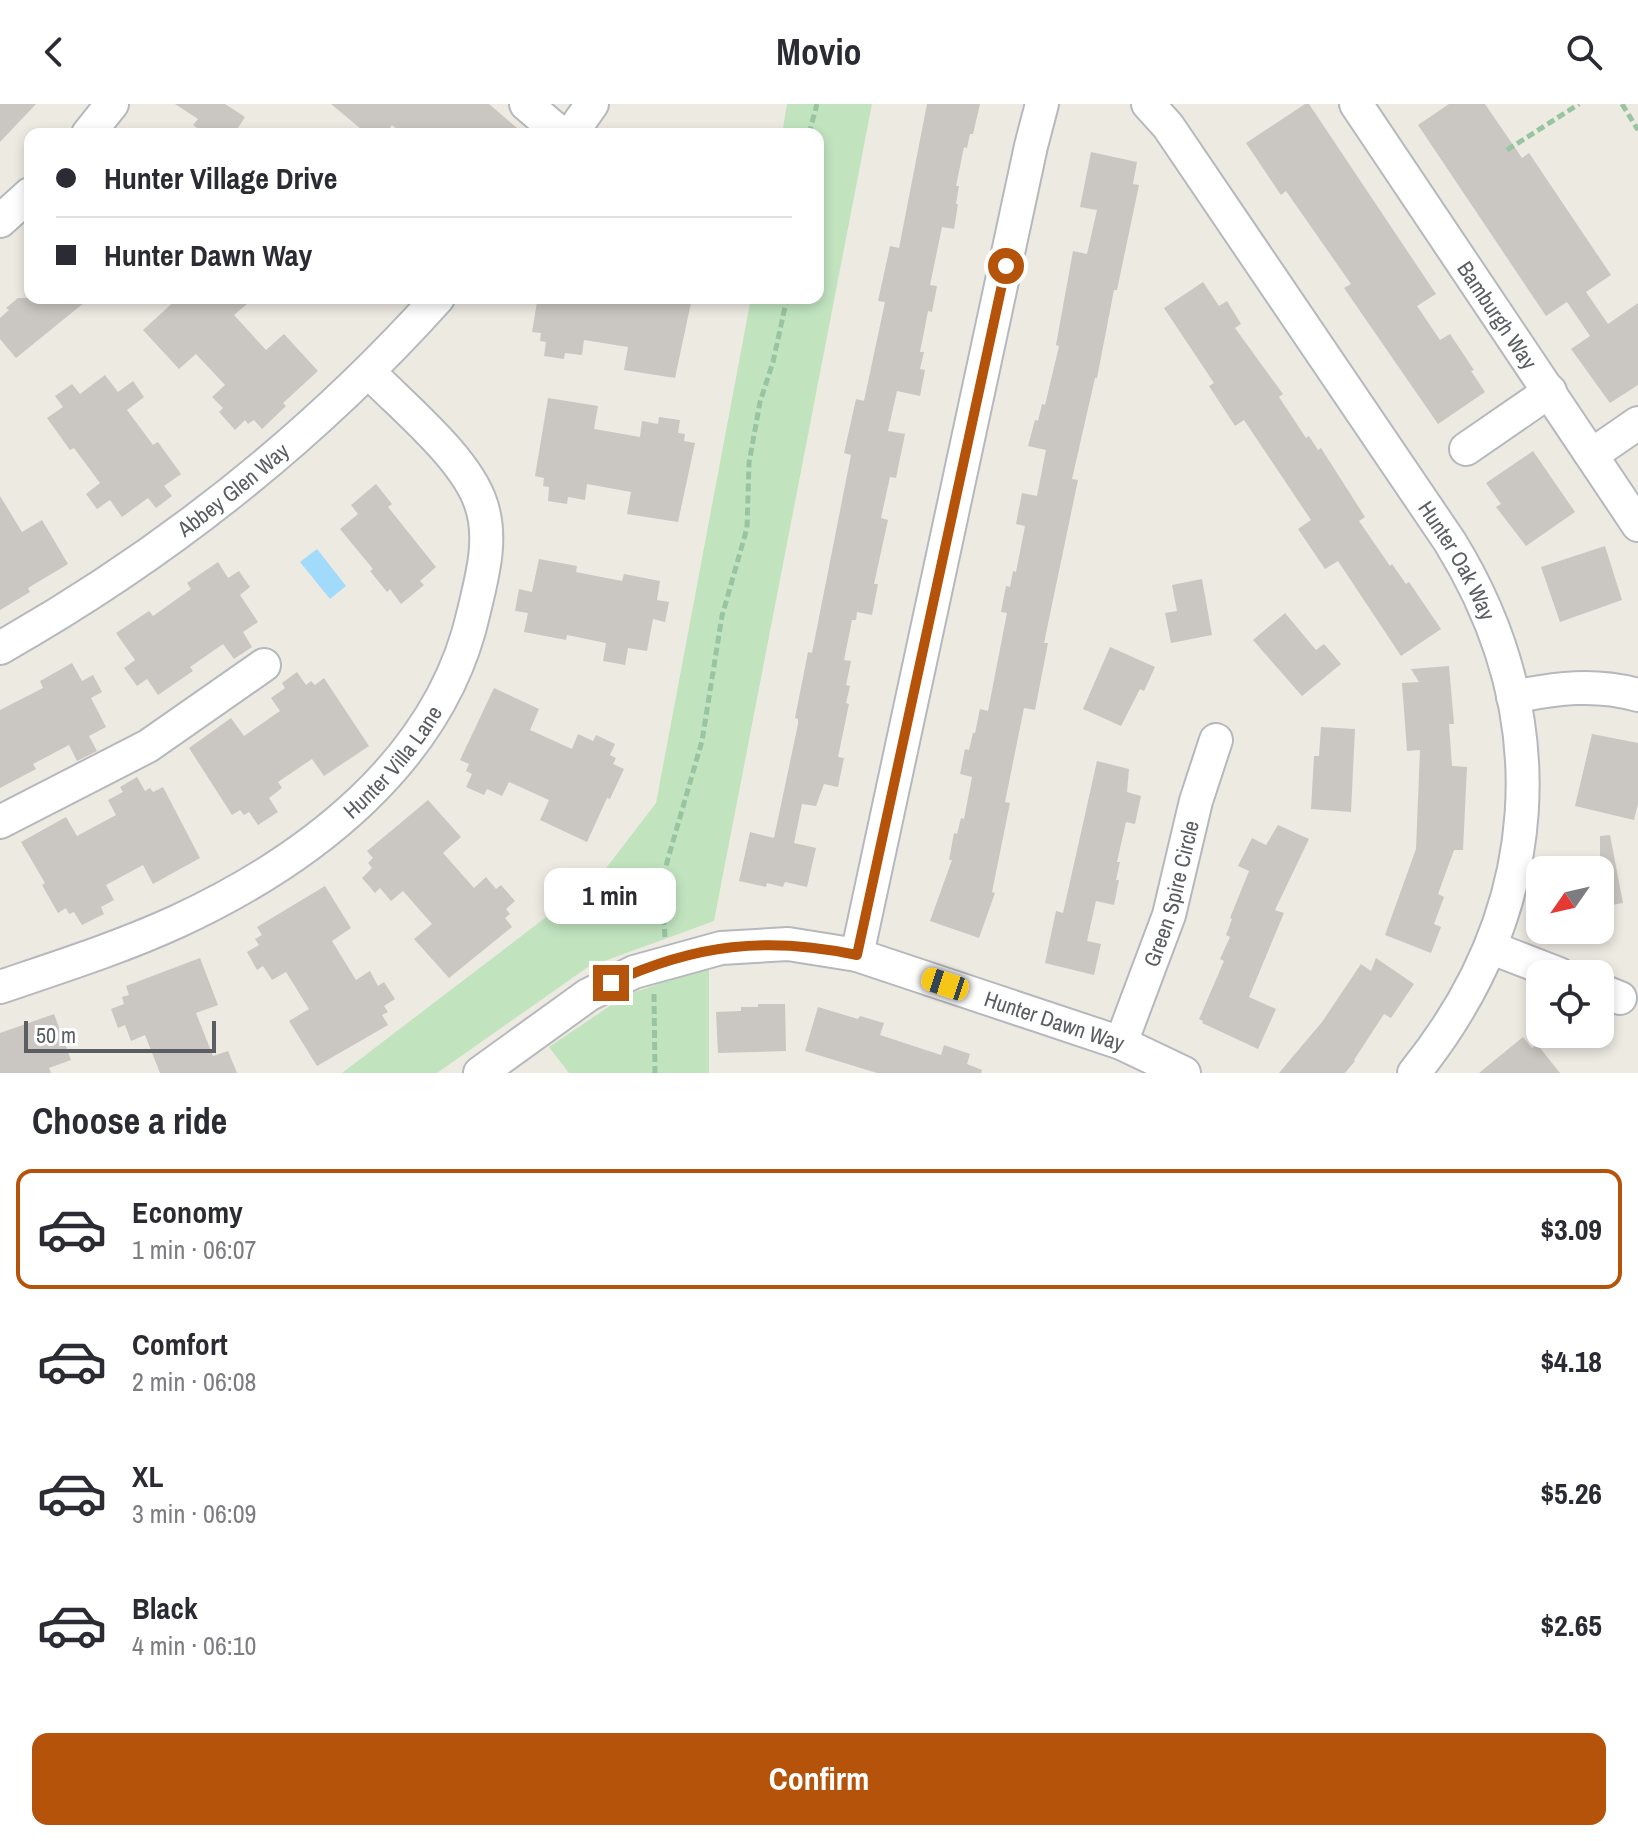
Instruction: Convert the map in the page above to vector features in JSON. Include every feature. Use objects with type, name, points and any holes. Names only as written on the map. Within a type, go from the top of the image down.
[{"type":"street","points":[[93,128],[112,104]]},
{"type":"street","points":[[526,104],[554,128]]},
{"type":"street","points":[[575,128],[592,104]]},
{"type":"street","points":[[857,955],[1042,104]]},
{"type":"street","name":"Hunter Oak Way","points":[[1148,104],[1177,139],[1455,551],[1493,626],[1513,697],[1521,754],[1519,841],[1512,881],[1492,948],[1458,1015],[1414,1073]]},
{"type":"street","name":"Bamburgh Way","points":[[1356,104],[1638,525]]},
{"type":"street","points":[[0,221],[24,199]]},
{"type":"street","name":"Abbey Glen Way","points":[[0,648],[106,583],[201,517],[267,465],[369,372],[432,304]]},
{"type":"street","name":"Hunter Villa Lane","points":[[1,982],[175,922],[265,873],[318,836],[377,786],[408,752],[441,703],[470,629],[486,546],[486,523],[475,491],[453,458],[369,372]]},
{"type":"street","points":[[1466,449],[1550,391]]},
{"type":"street","points":[[1593,454],[1638,423]]},
{"type":"street","points":[[0,822],[148,746],[264,665]]},
{"type":"street","points":[[1513,697],[1584,686],[1638,695]]},
{"type":"street","name":"Green Spire Circle","points":[[1121,1043],[1169,915],[1196,801],[1216,740]]},
{"type":"street","name":"Hunter Dawn Way","points":[[480,1073],[588,995],[634,972],[721,948],[754,944],[788,944],[857,955],[1121,1043],[1184,1073]]},
{"type":"street","points":[[1492,948],[1526,961]]},
{"type":"path","points":[[811,128],[817,104]]},
{"type":"path","points":[[1507,150],[1579,104]]},
{"type":"path","points":[[1622,104],[1638,130]]},
{"type":"path","points":[[665,939],[662,898],[667,862],[702,741],[722,616],[747,528],[749,463],[760,402],[773,362],[786,304]]},
{"type":"path","points":[[654,990],[655,1073]]},
{"type":"green space","points":[[787,104],[872,104],[714,921],[588,967],[437,1073],[342,1073],[600,876],[656,803],[750,304],[824,304],[824,128],[783,128]]},
{"type":"green space","points":[[709,967],[709,1073],[569,1073],[549,1047],[626,995]]},
{"type":"water","points":[[317,549],[346,586],[330,599],[300,562]]},
{"type":"building","points":[[0,104],[36,104],[0,142]]},
{"type":"building","points":[[175,104],[225,104],[245,117],[238,128],[197,128],[193,125],[198,119]]},
{"type":"building","points":[[331,104],[489,104],[517,128],[396,128],[392,125],[390,128],[360,128]]},
{"type":"building","points":[[927,104],[980,104],[973,134],[970,134],[967,148],[964,147],[956,186],[959,186],[954,229],[942,227],[930,285],[937,286],[932,312],[928,311],[920,352],[924,352],[920,369],[925,370],[920,396],[897,391],[888,431],[905,434],[896,478],[890,477],[881,518],[888,520],[874,584],[878,584],[872,615],[857,612],[856,620],[852,620],[844,660],[851,661],[846,685],[850,686],[838,757],[844,758],[838,787],[824,784],[816,806],[802,804],[794,843],[816,848],[807,887],[785,882],[783,887],[767,883],[766,887],[739,881],[750,832],[774,838],[798,724],[795,718],[808,652],[812,653],[851,455],[844,453],[856,399],[864,401],[885,302],[878,301],[890,246],[899,248]]},
{"type":"building","points":[[1309,104],[1436,294],[1417,306],[1440,340],[1450,334],[1485,392],[1438,424],[1344,288],[1351,284],[1286,191],[1281,195],[1246,143]]},
{"type":"building","points":[[1449,104],[1485,104],[1522,158],[1529,153],[1611,275],[1586,292],[1608,324],[1638,303],[1638,385],[1610,403],[1571,349],[1590,336],[1567,302],[1546,316],[1418,125]]},
{"type":"building","points":[[1091,152],[1137,162],[1133,184],[1139,185],[1072,479],[1078,480],[1044,643],[1048,643],[1035,710],[1024,708],[1005,802],[1010,803],[992,892],[995,893],[979,938],[930,921],[952,860],[949,860],[954,833],[957,834],[961,818],[964,819],[972,777],[960,774],[965,749],[969,750],[980,709],[988,711],[1007,613],[1001,612],[1006,586],[1010,587],[1013,571],[1016,572],[1025,526],[1016,524],[1022,493],[1037,496],[1046,450],[1028,446],[1035,420],[1038,421],[1042,404],[1045,405],[1059,346],[1056,345],[1073,251],[1087,254],[1097,210],[1080,207]]},
{"type":"building","points":[[1203,282],[1219,306],[1227,301],[1241,324],[1235,328],[1283,394],[1279,397],[1306,438],[1309,436],[1318,450],[1321,448],[1365,517],[1359,521],[1390,566],[1392,564],[1406,584],[1409,582],[1441,629],[1401,656],[1338,561],[1325,569],[1298,529],[1311,520],[1244,420],[1235,426],[1209,386],[1214,383],[1164,308]]},
{"type":"building","points":[[18,298],[24,298],[24,304],[83,304],[16,358],[0,339],[0,318],[9,310],[6,308]]},
{"type":"building","points":[[171,304],[247,304],[234,315],[266,350],[284,334],[318,371],[283,403],[286,406],[262,429],[254,420],[248,424],[245,420],[235,430],[219,412],[223,408],[212,397],[225,385],[196,354],[179,369],[143,330]]},
{"type":"building","points":[[537,304],[691,304],[675,378],[624,370],[628,347],[584,340],[582,355],[565,353],[564,359],[544,356],[546,342],[540,341],[541,333],[532,332]]},
{"type":"building","points":[[105,375],[118,392],[133,381],[144,397],[127,410],[153,445],[158,442],[181,474],[164,486],[172,496],[156,508],[148,498],[122,517],[110,500],[97,509],[86,494],[100,483],[47,418],[63,407],[55,396],[72,384],[80,394]]},
{"type":"building","points":[[548,398],[598,406],[594,429],[640,437],[642,421],[658,424],[659,417],[680,420],[678,433],[685,434],[684,441],[695,443],[678,522],[627,514],[631,492],[587,484],[585,500],[568,497],[567,504],[548,501],[549,487],[543,486],[544,478],[535,476]]},
{"type":"building","points":[[1533,451],[1575,512],[1526,546],[1496,507],[1501,504],[1486,483]]},
{"type":"building","points":[[376,484],[392,504],[388,507],[436,567],[420,581],[424,585],[401,604],[390,589],[387,592],[370,571],[373,569],[340,529],[358,514],[351,505]]},
{"type":"building","points":[[0,496],[22,532],[42,520],[68,564],[28,588],[30,592],[0,610]]},
{"type":"building","points":[[1605,546],[1622,600],[1560,622],[1541,567]]},
{"type":"building","points":[[539,559],[577,566],[576,572],[622,581],[624,574],[660,581],[657,600],[669,602],[665,622],[653,619],[647,651],[628,648],[625,665],[603,661],[606,643],[567,635],[566,640],[524,632],[528,613],[515,611],[519,589],[532,592]]},
{"type":"building","points":[[218,562],[228,578],[239,571],[250,587],[240,595],[258,622],[243,632],[252,647],[234,659],[223,644],[190,667],[193,671],[158,695],[147,679],[137,686],[124,668],[135,660],[116,633],[149,611],[153,616],[191,589],[187,583]]},
{"type":"building","points":[[1202,579],[1212,635],[1171,643],[1165,613],[1177,611],[1172,585]]},
{"type":"building","points":[[1285,613],[1316,650],[1324,644],[1341,664],[1302,696],[1253,640]]},
{"type":"building","points":[[1110,647],[1155,667],[1144,691],[1140,689],[1121,726],[1083,709]]},
{"type":"building","points":[[72,663],[82,681],[93,675],[102,692],[91,698],[106,727],[89,736],[97,751],[77,761],[69,745],[33,764],[36,769],[0,788],[0,710],[43,688],[40,681]]},
{"type":"building","points":[[1449,666],[1454,724],[1449,724],[1452,766],[1467,767],[1463,850],[1454,850],[1438,894],[1444,897],[1434,924],[1441,927],[1431,953],[1385,935],[1416,849],[1420,750],[1407,751],[1402,683],[1419,682],[1411,669]]},
{"type":"building","points":[[297,672],[306,685],[311,681],[315,685],[324,678],[369,746],[324,776],[312,759],[278,782],[282,788],[269,798],[278,812],[258,825],[249,812],[244,815],[240,810],[232,815],[189,748],[231,718],[244,736],[280,711],[271,698],[285,688],[282,683]]},
{"type":"building","points":[[494,688],[539,709],[530,730],[572,749],[578,734],[593,741],[596,735],[615,744],[610,755],[616,758],[613,764],[624,769],[587,842],[540,820],[549,800],[509,782],[502,796],[487,789],[484,795],[466,787],[472,774],[466,771],[469,764],[460,760]]},
{"type":"building","points":[[1321,727],[1355,729],[1351,812],[1311,809],[1314,756],[1319,756]]},
{"type":"building","points":[[1592,734],[1638,743],[1638,804],[1634,820],[1575,806]]},
{"type":"building","points":[[1097,761],[1129,769],[1127,792],[1141,796],[1135,824],[1126,822],[1117,862],[1120,862],[1116,880],[1119,880],[1114,905],[1096,901],[1087,941],[1101,944],[1094,975],[1045,963],[1056,911],[1063,913]]},
{"type":"building","points":[[137,777],[145,791],[150,788],[153,792],[163,787],[200,858],[153,884],[143,865],[106,885],[114,900],[101,907],[104,914],[82,925],[74,912],[69,914],[66,908],[58,913],[21,842],[66,817],[77,836],[116,815],[108,800],[123,792],[120,787]]},
{"type":"building","points":[[428,800],[461,837],[443,853],[474,888],[486,877],[496,889],[501,885],[515,901],[506,909],[510,914],[505,918],[512,927],[449,978],[414,939],[432,924],[403,891],[391,901],[380,888],[375,893],[362,878],[372,868],[368,863],[373,858],[367,851]]},
{"type":"building","points":[[1278,825],[1309,839],[1275,910],[1284,913],[1249,997],[1276,1009],[1258,1049],[1199,1019],[1224,961],[1220,959],[1230,937],[1226,935],[1230,918],[1249,871],[1238,866],[1252,838],[1266,845]]},
{"type":"building","points":[[1610,835],[1623,903],[1614,905],[1614,856],[1600,856],[1600,836]]},
{"type":"building","points":[[325,886],[351,928],[332,941],[356,980],[370,971],[378,986],[384,982],[395,999],[384,1006],[388,1012],[382,1015],[388,1025],[317,1066],[289,1021],[309,1009],[286,972],[272,980],[263,966],[257,970],[247,952],[259,945],[255,939],[262,935],[257,927]]},
{"type":"building","points":[[200,958],[218,1005],[196,1013],[213,1056],[228,1051],[237,1073],[160,1073],[145,1035],[131,1041],[125,1025],[118,1028],[111,1009],[124,1004],[122,997],[129,995],[126,986]]},
{"type":"building","points":[[1376,958],[1414,984],[1391,1018],[1384,1014],[1345,1073],[1279,1073],[1322,1022],[1361,964],[1371,971]]},
{"type":"building","points":[[758,1004],[785,1004],[786,1051],[718,1053],[716,1012],[741,1011],[741,1007],[758,1007]]},
{"type":"building","points":[[818,1007],[884,1023],[880,1035],[941,1055],[944,1045],[970,1054],[967,1064],[982,1070],[981,1073],[877,1073],[805,1051]]},
{"type":"building","points":[[54,1014],[71,1060],[49,1068],[51,1073],[0,1073],[0,1033]]},
{"type":"building","points":[[1523,1037],[1526,1048],[1540,1048],[1560,1073],[1479,1073]]},
{"type":"route","points":[[611,983],[660,963],[721,948],[754,944],[788,944],[857,955],[1006,266]]}]
